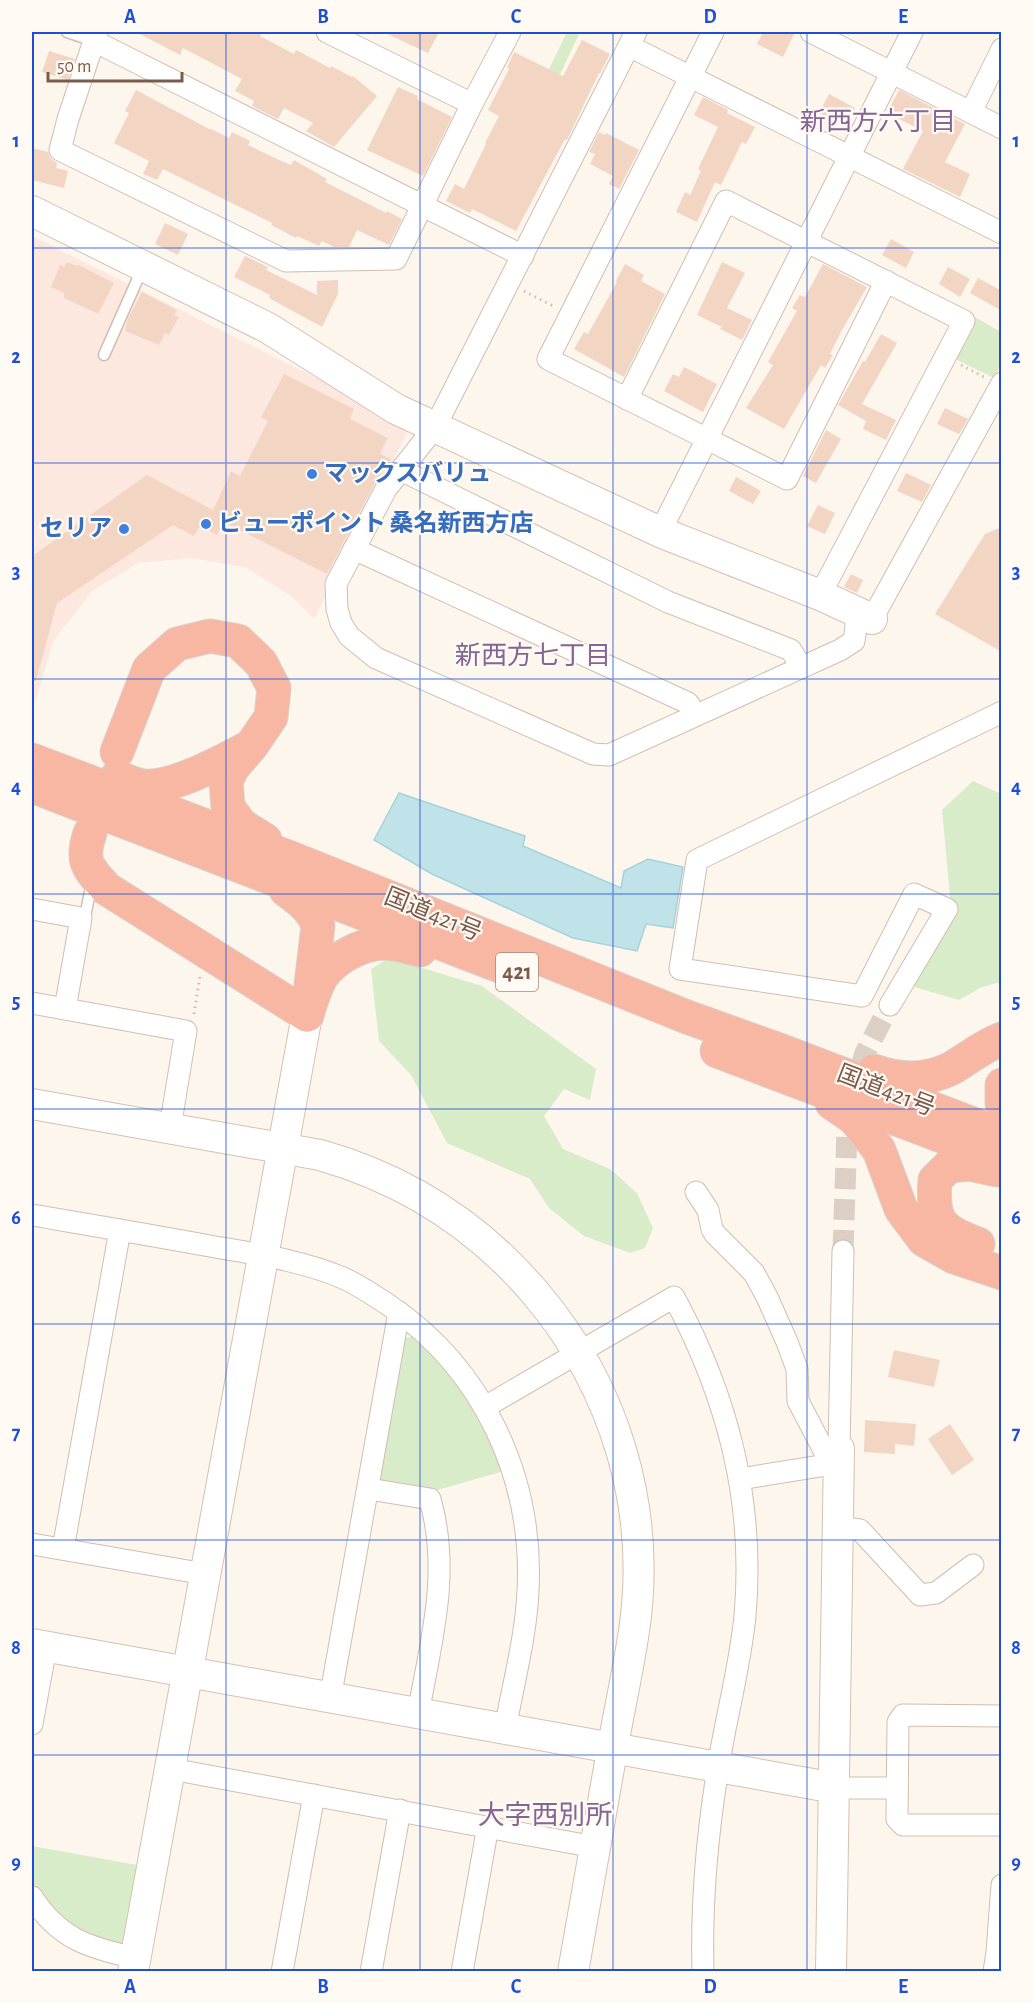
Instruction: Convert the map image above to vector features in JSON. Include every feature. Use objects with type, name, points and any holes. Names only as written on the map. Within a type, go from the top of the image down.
[{"type":"highway","points":[[117,752],[149,669],[177,644],[210,636],[238,641],[261,663],[274,688],[271,717],[252,746],[233,767],[226,781],[228,807],[241,825],[286,871],[315,918],[318,926],[307,1015]]},
{"type":"highway","points":[[32,758],[56,756],[143,786],[167,784],[215,765],[252,746]]},
{"type":"highway","name":"国道421号","points":[[32,758],[540,981],[809,1087],[1002,1159]]},
{"type":"highway","name":"国道421号","points":[[32,786],[286,871],[782,1051],[1002,1135]]},
{"type":"highway","points":[[90,833],[85,847],[88,867],[107,889],[307,1015]]},
{"type":"highway","points":[[307,1015],[316,987],[330,967],[350,953],[371,945],[399,945],[481,969],[540,981]]},
{"type":"highway","points":[[782,1051],[827,1055],[891,1077],[918,1078],[950,1069],[986,1045],[1002,1039]]},
{"type":"highway","points":[[1002,1085],[1002,1104]]},
{"type":"highway","name":"421","points":[[809,1087],[855,1119],[879,1150],[901,1209],[924,1240],[954,1257],[1002,1273]]},
{"type":"highway","points":[[1002,1172],[969,1164],[949,1166],[935,1180],[934,1197],[935,1211],[943,1226],[968,1240],[1002,1252]]},
{"type":"street","points":[[327,32],[472,104]]},
{"type":"street","points":[[510,32],[472,104],[422,206],[396,259],[286,261],[60,150],[96,36],[422,206],[523,256]]},
{"type":"street","points":[[713,32],[548,359],[787,479],[886,281]]},
{"type":"street","points":[[811,32],[1002,128]]},
{"type":"street","points":[[660,531],[912,32]]},
{"type":"street","points":[[1001,384],[856,627],[854,641],[609,755],[592,754],[376,658],[349,636],[341,623],[337,609],[336,584],[386,489],[435,427],[632,39],[690,77],[1002,233]]},
{"type":"street","points":[[971,112],[1002,50]]},
{"type":"street","points":[[627,399],[726,201],[964,321],[820,595]]},
{"type":"street","points":[[32,211],[267,328],[396,409],[660,531],[820,595],[863,615]]},
{"type":"street","points":[[401,470],[668,602],[791,651],[801,667]]},
{"type":"street","points":[[354,549],[688,703],[696,716]]},
{"type":"street","points":[[890,1005],[947,909],[914,894],[862,996],[680,969],[698,860],[1002,712]]},
{"type":"street","points":[[32,909],[81,918],[65,1009]]},
{"type":"street","points":[[32,1003],[186,1031],[170,1128]]},
{"type":"street","points":[[32,1896],[46,1917],[71,1937],[135,1965],[307,1015]]},
{"type":"street","points":[[32,1104],[320,1155],[367,1171],[421,1197],[482,1237],[517,1272],[547,1307],[579,1352],[598,1387],[619,1442],[631,1492],[637,1538],[638,1578],[634,1630],[573,1971]]},
{"type":"street","points":[[696,1192],[708,1210],[715,1234],[754,1273],[772,1307],[797,1369],[798,1401],[836,1458]]},
{"type":"street","points":[[32,1215],[263,1256],[304,1265],[343,1278],[399,1312],[422,1330],[455,1364],[485,1407],[506,1449],[524,1515],[528,1547],[526,1616],[505,1730]]},
{"type":"street","points":[[63,1549],[120,1230]]},
{"type":"street","points":[[831,1971],[835,1788],[836,1458],[843,1251]]},
{"type":"street","points":[[485,1407],[674,1297],[695,1336],[713,1380],[731,1438],[740,1479],[746,1550],[745,1614],[706,1851],[702,1930],[703,1971]]},
{"type":"street","points":[[330,1699],[399,1312]]},
{"type":"street","points":[[740,1479],[836,1458]]},
{"type":"street","points":[[369,1489],[430,1499],[433,1510],[440,1555],[440,1585],[418,1714]]},
{"type":"street","points":[[837,1527],[860,1530],[920,1595],[936,1593],[973,1565]]},
{"type":"street","points":[[32,1544],[206,1574]]},
{"type":"street","points":[[32,1724],[39,1645],[835,1788],[897,1788]]},
{"type":"street","points":[[1002,1716],[903,1715],[898,1722],[897,1788],[897,1819],[903,1825],[1001,1825],[1002,1836]]},
{"type":"street","points":[[171,1769],[595,1847]]},
{"type":"street","points":[[282,1971],[314,1795]]},
{"type":"street","points":[[371,1971],[400,1810]]},
{"type":"street","points":[[462,1971],[488,1826]]},
{"type":"street","points":[[994,1971],[1002,1885]]},
{"type":"lane","points":[[67,32],[96,36]]},
{"type":"lane","points":[[104,355],[143,267]]},
{"type":"lane","points":[[81,918],[86,912],[90,892]]},
{"type":"path","points":[[509,283],[570,315]]},
{"type":"path","points":[[946,357],[1001,384]]},
{"type":"path","points":[[186,1031],[192,1026],[201,974]]},
{"type":"shaded area","points":[[32,236],[411,425],[314,619],[291,596],[245,567],[191,558],[138,563],[92,591],[54,640],[32,712]]},
{"type":"green space","points":[[567,32],[580,32],[544,109],[533,102]]},
{"type":"green space","points":[[975,317],[1001,332],[1001,364],[994,378],[953,358]]},
{"type":"green space","points":[[973,781],[1001,794],[1001,982],[982,987],[959,1000],[914,987],[952,918],[942,810]]},
{"type":"green space","points":[[389,958],[482,986],[596,1069],[590,1100],[564,1089],[544,1116],[563,1149],[610,1169],[637,1193],[653,1228],[645,1248],[630,1253],[584,1236],[549,1208],[530,1179],[447,1143],[411,1075],[379,1041],[371,969]]},
{"type":"green space","points":[[415,1336],[433,1352],[480,1412],[504,1471],[434,1491],[382,1483],[376,1475],[400,1339]]},
{"type":"green space","points":[[32,1846],[137,1865],[125,1939],[117,1946],[74,1931],[36,1889],[32,1881]]},
{"type":"water","points":[[399,793],[525,836],[523,846],[621,888],[624,871],[648,859],[683,867],[673,928],[646,924],[637,951],[573,938],[432,874],[374,840]]},
{"type":"building","points":[[136,32],[262,32],[260,36],[294,54],[296,50],[330,68],[331,66],[353,76],[377,96],[334,147],[306,131],[313,123],[284,108],[278,119],[252,106],[254,101],[235,91],[242,79],[183,48],[180,55]]},
{"type":"building","points":[[383,32],[439,32],[428,53]]},
{"type":"building","points":[[763,32],[795,32],[783,57],[757,44]]},
{"type":"building","points":[[582,40],[610,54],[567,140],[565,139],[516,231],[472,209],[470,213],[446,201],[455,184],[464,189],[499,116],[488,110],[509,69],[507,68],[514,52],[563,76]]},
{"type":"building","points":[[49,51],[75,59],[68,80],[42,72]]},
{"type":"building","points":[[398,87],[418,96],[417,99],[452,117],[423,176],[367,150]]},
{"type":"building","points":[[136,90],[229,138],[232,132],[250,141],[248,145],[277,159],[291,165],[294,160],[327,179],[325,182],[402,219],[389,245],[357,230],[349,247],[334,247],[322,241],[319,246],[297,236],[296,238],[271,225],[272,223],[163,169],[157,180],[143,174],[149,161],[114,143],[129,113],[125,111]]},
{"type":"building","points":[[899,90],[965,124],[945,162],[970,174],[960,197],[903,169],[923,131],[887,113]]},
{"type":"building","points":[[829,94],[855,108],[845,127],[819,113]]},
{"type":"building","points":[[703,97],[728,110],[727,113],[755,127],[746,144],[742,142],[721,185],[715,182],[697,222],[676,212],[685,192],[690,195],[701,171],[698,169],[718,127],[694,115]]},
{"type":"building","points":[[599,132],[605,135],[606,133],[639,150],[619,189],[609,184],[613,176],[590,164],[595,154],[589,152]]},
{"type":"building","points":[[32,148],[48,152],[50,158],[57,163],[56,168],[68,171],[64,188],[32,180]]},
{"type":"building","points":[[165,223],[188,234],[178,255],[155,244]]},
{"type":"building","points":[[891,239],[914,252],[906,268],[882,255]]},
{"type":"building","points":[[245,256],[268,267],[266,270],[317,295],[317,281],[338,280],[338,294],[322,327],[269,298],[270,295],[234,277]]},
{"type":"building","points":[[67,262],[79,265],[114,283],[98,314],[64,298],[64,293],[51,287],[60,265],[64,267]]},
{"type":"building","points":[[722,262],[745,273],[727,308],[752,320],[742,340],[697,315]]},
{"type":"building","points":[[625,264],[644,275],[641,281],[665,294],[624,377],[574,349],[584,332],[588,334]]},
{"type":"building","points":[[823,264],[867,287],[830,354],[833,355],[825,368],[821,365],[784,429],[746,408],[773,365],[768,362],[797,311],[792,308],[800,295],[805,297]]},
{"type":"building","points":[[948,267],[970,279],[960,297],[939,284]]},
{"type":"building","points":[[978,278],[1002,291],[1002,311],[970,293]]},
{"type":"building","points":[[142,292],[177,310],[174,315],[179,317],[169,335],[165,333],[159,345],[125,331],[128,319]]},
{"type":"building","points":[[881,334],[897,343],[862,404],[896,420],[886,440],[863,429],[866,421],[838,405]]},
{"type":"building","points":[[684,367],[717,384],[703,412],[664,391],[673,374],[679,377]]},
{"type":"building","name":"マックスバリュ","points":[[284,374],[354,409],[350,419],[388,438],[380,454],[391,459],[375,483],[327,574],[224,522],[217,535],[200,526],[194,536],[173,525],[57,603],[36,681],[32,681],[32,567],[35,554],[147,475],[213,510],[231,471],[240,476],[268,421],[261,417]]},
{"type":"building","points":[[945,408],[968,419],[959,434],[937,424]]},
{"type":"building","points":[[826,430],[841,439],[816,483],[803,476]]},
{"type":"building","points":[[906,473],[931,485],[922,502],[897,491]]},
{"type":"building","points":[[736,477],[761,491],[753,504],[729,491]]},
{"type":"building","points":[[818,505],[835,513],[825,534],[807,526]]},
{"type":"building","points":[[1002,527],[1002,652],[935,614],[985,534]]},
{"type":"building","points":[[851,574],[863,580],[857,593],[844,587]]},
{"type":"building","points":[[894,1350],[940,1360],[934,1387],[888,1377]]},
{"type":"building","points":[[865,1420],[916,1424],[914,1446],[895,1444],[895,1454],[864,1452]]},
{"type":"building","points":[[950,1424],[974,1460],[952,1475],[928,1439]]},
{"type":"tunnel","points":[[843,1251],[847,1130],[852,1095],[865,1053],[890,1005]]},
{"type":"place","name":"マックスバリュ","points":[[312,474]]},
{"type":"place","name":"ビューポイント 桑名新西方店","points":[[206,524]]},
{"type":"place","name":"セリア","points":[[124,529]]},
{"type":"district","name":"新西方六丁目","points":[[878,122]]},
{"type":"district","name":"新西方七丁目","points":[[533,656]]},
{"type":"district","name":"大字西別所","points":[[545,1815]]}]
